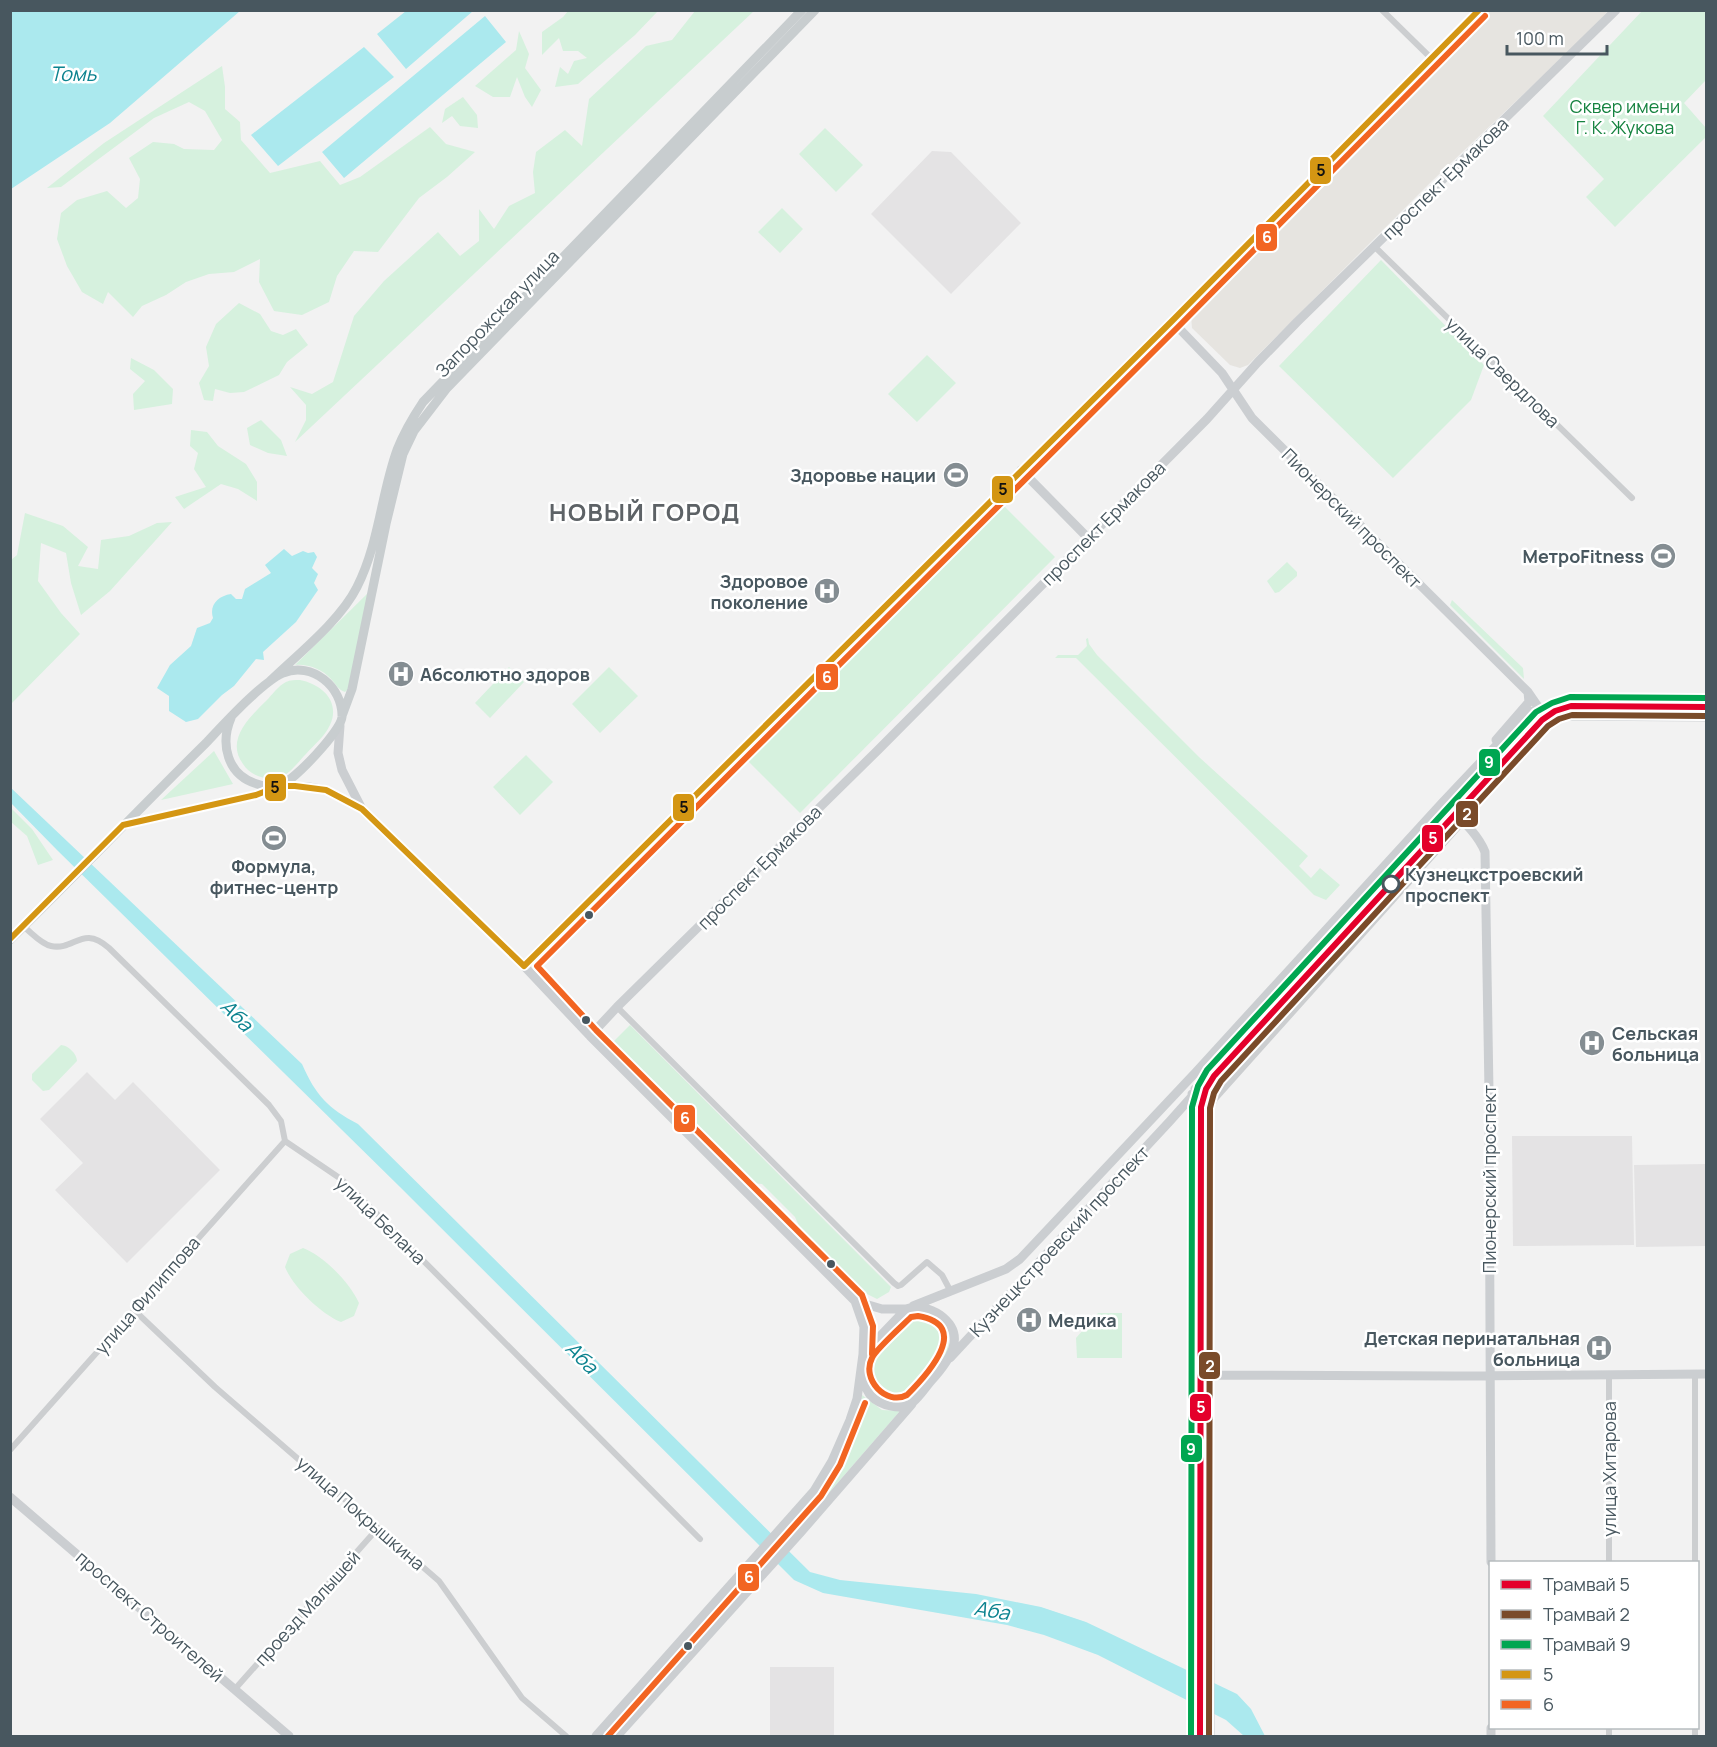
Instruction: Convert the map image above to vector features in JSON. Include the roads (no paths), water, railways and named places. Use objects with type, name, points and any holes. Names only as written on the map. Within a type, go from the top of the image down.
[{"type":"main road","name":"Запорожская улица","points":[[270,681],[341,612],[358,586],[396,452],[407,427],[423,402],[802,10]]},
{"type":"main road","name":"Запорожская улица","points":[[341,721],[352,689],[386,524],[404,454],[414,431],[447,388],[815,10]]},
{"type":"main road","points":[[524,966],[1172,321],[1479,10]]},
{"type":"main road","name":"проспект Ермакова","points":[[590,1036],[870,758],[1374,246],[1616,10]]},
{"type":"main road","name":"Пионерский проспект","points":[[1172,321],[1212,361],[1252,418],[1528,692],[1539,708]]},
{"type":"main road","points":[[1022,470],[1088,538]]},
{"type":"main road","points":[[10,940],[231,717],[270,681],[285,673],[299,670],[312,672],[321,677],[336,693],[341,721],[338,753],[342,770],[362,808]]},
{"type":"main road","points":[[1483,760],[1503,730],[1528,702],[1528,692]]},
{"type":"main road","name":"Кузнецкстроевский проспект","points":[[1528,692],[1542,700],[1560,702],[1707,700]]},
{"type":"main road","name":"Кузнецкстроевский проспект","points":[[909,1308],[1006,1269],[1020,1258],[1196,1072],[1442,803],[1527,714],[1560,702]]},
{"type":"main road","points":[[1539,708],[1550,714],[1562,716],[1707,717]]},
{"type":"main road","name":"Кузнецкстроевский проспект","points":[[951,1358],[1531,724],[1539,708]]},
{"type":"main road","points":[[1531,724],[1562,716]]},
{"type":"main road","points":[[231,717],[227,728],[228,760],[239,774],[250,782],[263,786],[309,787],[326,790],[362,808],[524,966],[590,1036],[855,1301],[864,1327],[861,1375],[850,1420],[832,1461],[814,1491],[596,1737]]},
{"type":"main road","points":[[123,825],[256,795],[279,786],[310,762],[341,721]]},
{"type":"main road","name":"Пионерский проспект","points":[[1442,803],[1482,843],[1486,864],[1491,1561]]},
{"type":"main road","points":[[1195,1737],[1197,1375],[1194,1091],[1196,1072]]},
{"type":"main road","points":[[1203,1102],[1207,1080]]},
{"type":"main road","points":[[1176,1092],[1186,1087],[1194,1091],[1203,1102],[1209,1118],[1210,1737]]},
{"type":"main road","points":[[1170,1121],[1184,1114],[1190,1116],[1194,1123]]},
{"type":"main road","points":[[617,1737],[801,1532],[951,1358],[954,1342],[948,1323],[933,1310],[882,1309],[855,1301]]},
{"type":"main road","points":[[863,1354],[909,1308]]},
{"type":"main road","points":[[1197,1375],[1609,1376],[1707,1374]]},
{"type":"main road","points":[[861,1375],[871,1396],[882,1403],[900,1407],[912,1404]]},
{"type":"main road","name":"проспект Строителей","points":[[10,1497],[289,1737]]},
{"type":"street","points":[[1382,10],[1432,59]]},
{"type":"street","name":"улица Свердлова","points":[[1374,246],[1632,498]]},
{"type":"street","points":[[1209,1118],[1215,1099],[1463,822]]},
{"type":"street","points":[[24,927],[44,943],[52,946],[89,938],[100,940],[269,1105],[281,1121],[285,1141]]},
{"type":"street","points":[[1278,983],[1286,992]]},
{"type":"street","points":[[618,1006],[894,1283],[901,1286],[927,1262],[942,1275],[951,1292]]},
{"type":"street","name":"улица Филиппова","points":[[10,1450],[285,1141]]},
{"type":"street","name":"улица Белана","points":[[285,1141],[341,1179],[359,1196],[700,1539]]},
{"type":"street","name":"улица Покрышкина","points":[[134,1310],[215,1388],[439,1581],[522,1698],[566,1737]]},
{"type":"street","points":[[1695,1374],[1695,1561]]},
{"type":"street","name":"улица Хитарова","points":[[1609,1376],[1609,1561]]},
{"type":"street","name":"проезд Малышей","points":[[235,1689],[378,1528]]},
{"type":"water","name":"Томь","points":[[11,10],[240,11],[110,123],[11,189]]},
{"type":"water","points":[[406,11],[473,11],[406,69],[377,34]]},
{"type":"water","points":[[485,16],[506,42],[344,178],[322,152]]},
{"type":"water","points":[[364,47],[394,77],[278,166],[251,135]]},
{"type":"water","points":[[284,549],[292,556],[303,551],[314,552],[317,557],[312,568],[318,574],[314,583],[318,590],[296,622],[263,652],[264,660],[256,659],[234,686],[198,719],[186,722],[169,711],[169,696],[157,688],[170,665],[191,646],[197,628],[210,623],[213,618],[212,609],[216,602],[231,594],[236,599],[242,599],[245,589],[271,573],[265,565]]},
{"type":"water","name":"Аба","points":[[10,787],[302,1064],[312,1085],[324,1100],[358,1124],[810,1572],[840,1580],[976,1594],[1041,1607],[1086,1622],[1237,1694],[1251,1709],[1265,1736],[1244,1736],[1226,1720],[1098,1655],[1044,1635],[1007,1625],[823,1593],[794,1580],[399,1186],[57,850],[11,803]]},
{"type":"tram line","name":"9","points":[[1191,1736],[1192,1107],[1198,1086],[1207,1070],[1536,712],[1570,697],[1706,698]]},
{"type":"tram line","name":"5","points":[[1200,1736],[1201,1107],[1206,1089],[1214,1076],[1542,720],[1555,711],[1571,706],[1706,707]]},
{"type":"tram line","name":"2","points":[[1209,1736],[1210,1108],[1214,1093],[1221,1081],[1548,726],[1572,715],[1706,716]]},
{"type":"place","name":"Здоровье нации","points":[[956,475]]},
{"type":"place","name":"МетроFitness","points":[[1663,556]]},
{"type":"place","name":"Здоровое поколение","points":[[827,591]]},
{"type":"place","name":"Абсолютно здоров","points":[[401,674]]},
{"type":"place","name":"Формула, фитнес-центр","points":[[274,838]]},
{"type":"place","name":"Кузнецкстроевский проспект","points":[[1391,884]]},
{"type":"place","name":"Сельская больница","points":[[1592,1043]]},
{"type":"place","name":"Медика","points":[[1029,1320]]},
{"type":"place","name":"Детская перинатальная больница","points":[[1599,1348]]},
{"type":"district","name":"НОВЫЙ ГОРОД","points":[[645,511]]},
{"type":"park label","name":"Сквер имени Г. К. Жукова","points":[[1625,116]]}]
